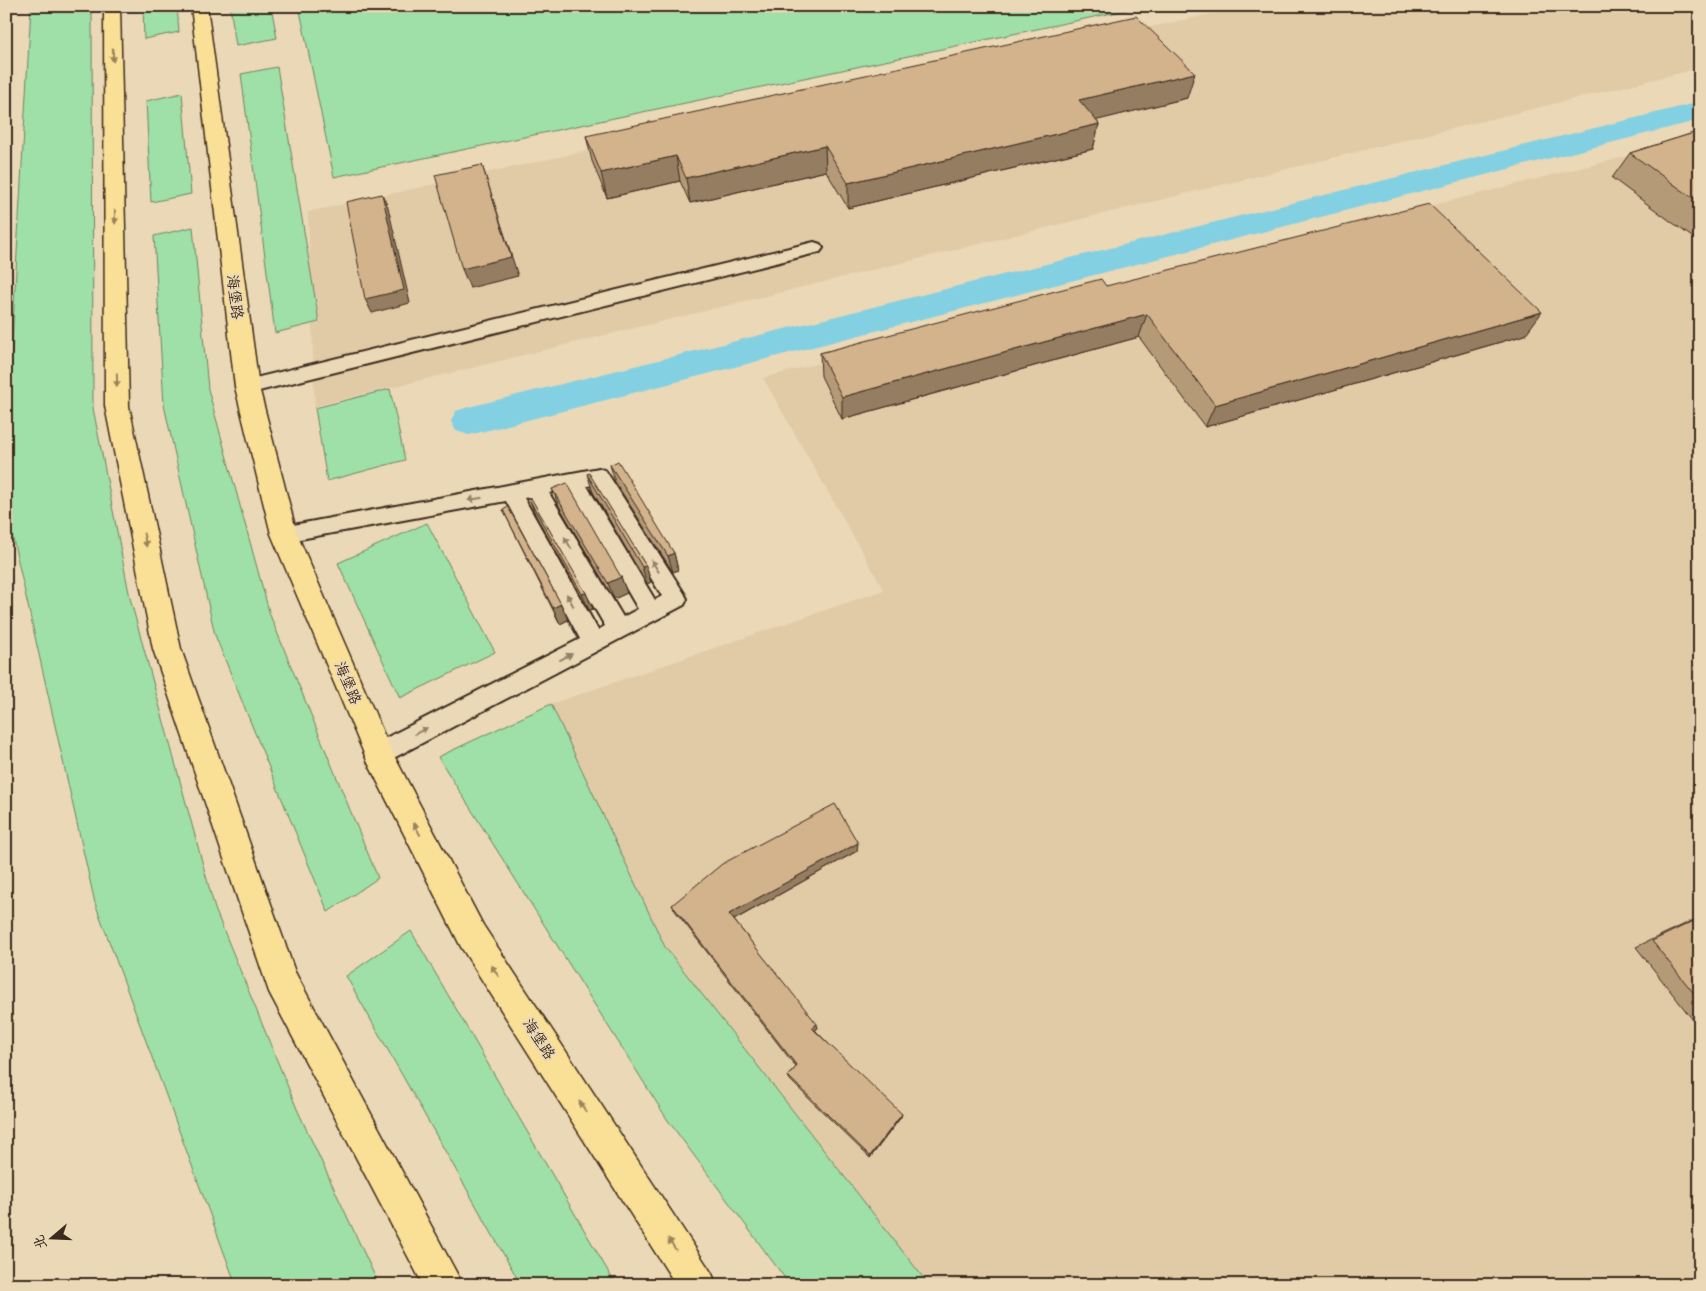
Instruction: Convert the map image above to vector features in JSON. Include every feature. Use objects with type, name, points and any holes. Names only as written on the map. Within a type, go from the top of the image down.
[{"type":"main road","points":[[112,6],[117,406],[168,650],[281,980],[444,1285]]},
{"type":"main road","name":"海堡路","points":[[199,6],[247,387],[284,534],[378,754],[472,936],[698,1285]]},
{"type":"lane","points":[[247,387],[814,248]]},
{"type":"lane","points":[[284,534],[599,476],[676,599],[378,754]]},
{"type":"lane","points":[[535,488],[619,630]]},
{"type":"lane","points":[[511,492],[593,643]]},
{"type":"shaded area","points":[[1247,6],[1676,6],[1700,20],[1700,68],[315,406],[308,212]]},
{"type":"shaded area","points":[[1700,138],[1700,1285],[929,1285],[665,947],[551,704],[884,590],[763,378],[1089,292]]},
{"type":"green space","points":[[31,6],[92,6],[93,408],[130,598],[215,909],[297,1109],[379,1285],[236,1285],[95,903],[6,508],[6,447]]},
{"type":"green space","points":[[143,6],[177,6],[179,32],[144,39]]},
{"type":"green space","points":[[230,6],[271,6],[277,38],[236,46]]},
{"type":"green space","points":[[299,6],[1146,6],[334,177]]},
{"type":"green space","points":[[277,67],[319,322],[275,333],[241,74]]},
{"type":"green space","points":[[182,93],[191,194],[151,202],[146,101]]},
{"type":"green space","points":[[193,227],[208,389],[270,615],[378,878],[328,912],[215,635],[164,405],[154,236]]},
{"type":"green space","points":[[390,389],[405,460],[327,481],[315,408]]},
{"type":"green space","points":[[427,523],[495,652],[400,698],[338,563]]},
{"type":"green space","points":[[551,704],[665,947],[929,1285],[790,1285],[667,1119],[438,757]]},
{"type":"green space","points":[[411,931],[616,1285],[521,1285],[346,976]]},
{"type":"building","points":[[1136,16],[1195,73],[1079,100],[1099,124],[848,183],[825,146],[686,178],[676,156],[601,173],[586,136]]},
{"type":"building","points":[[1700,131],[1700,203],[1630,153]]},
{"type":"building","points":[[482,165],[511,257],[462,269],[435,175]]},
{"type":"building","points":[[382,194],[404,290],[365,299],[346,202]]},
{"type":"building","points":[[1429,204],[1542,312],[1215,405],[1147,314],[842,397],[820,353],[1101,279],[1106,286]]},
{"type":"building","points":[[618,461],[674,553],[668,556],[610,465]]},
{"type":"building","points":[[589,473],[646,566],[642,567],[587,474]]},
{"type":"building","points":[[567,483],[621,577],[608,583],[552,489]]},
{"type":"building","points":[[531,498],[586,593],[582,594],[529,499]]},
{"type":"building","points":[[508,507],[561,604],[553,608],[503,510]]},
{"type":"building","points":[[835,804],[858,843],[729,914],[817,1024],[812,1028],[902,1114],[870,1156],[788,1076],[797,1066],[672,905],[722,864]]},
{"type":"building","points":[[1700,918],[1700,1001],[1652,941]]},
{"type":"waterway","points":[[469,421],[1700,111]]}]
